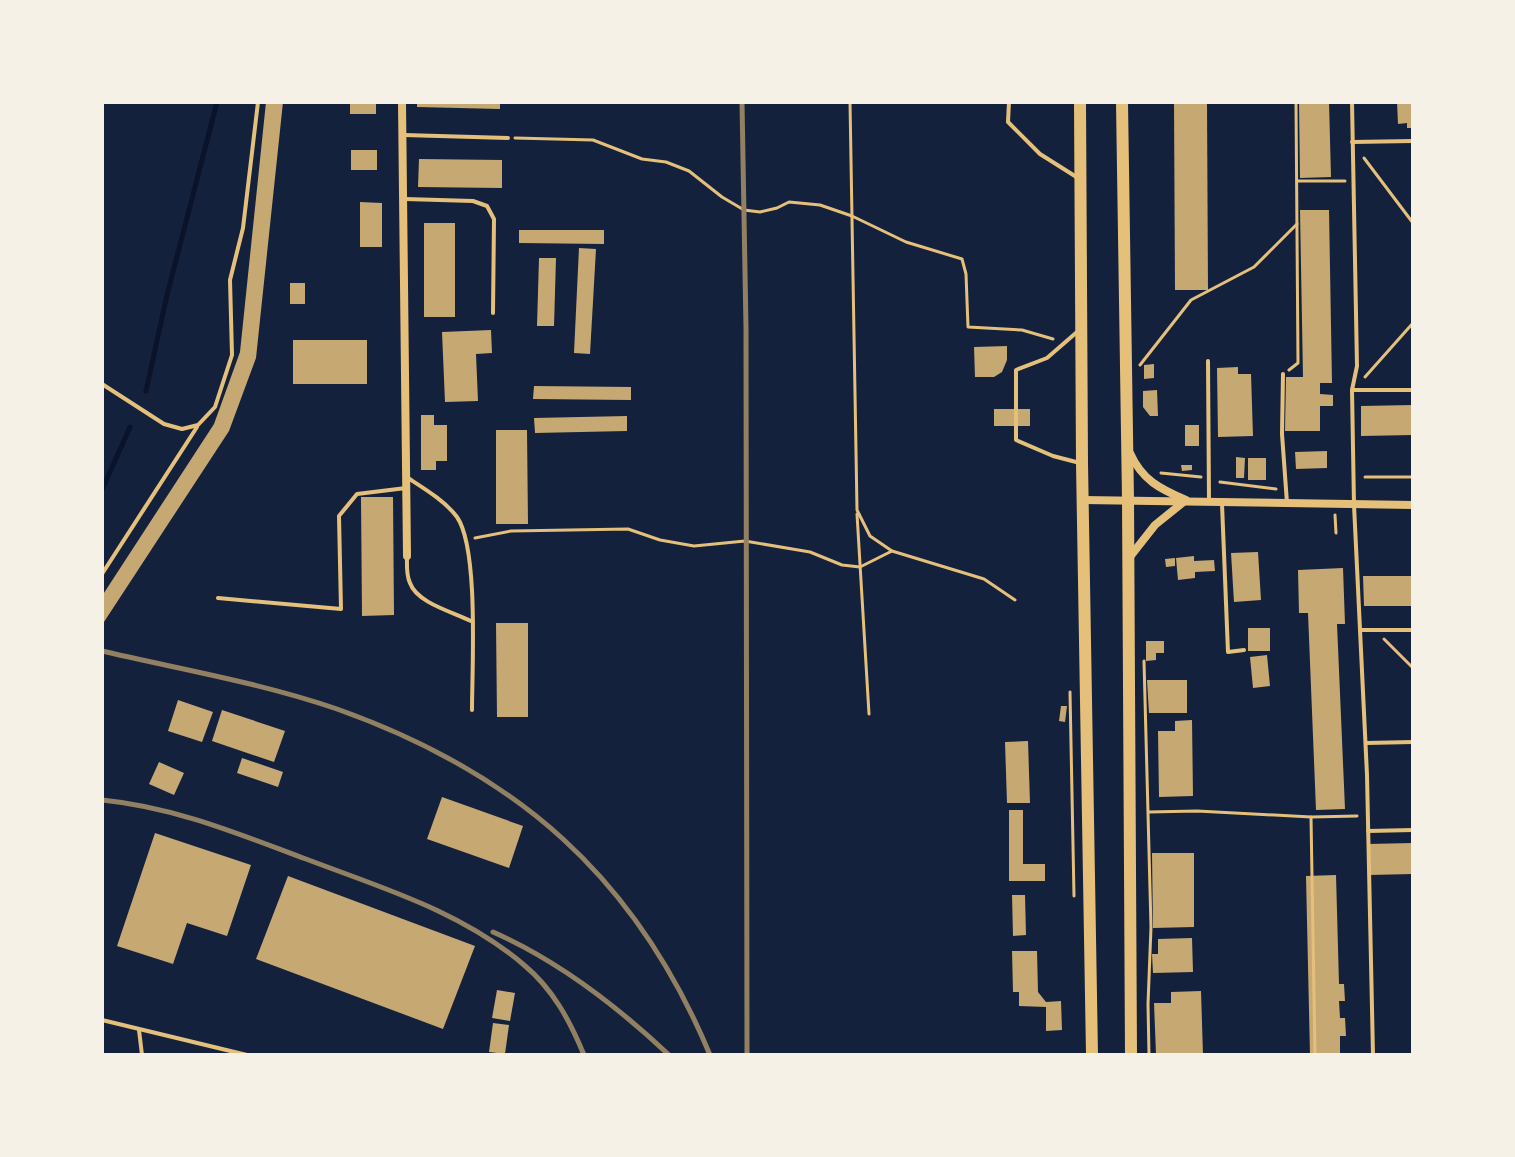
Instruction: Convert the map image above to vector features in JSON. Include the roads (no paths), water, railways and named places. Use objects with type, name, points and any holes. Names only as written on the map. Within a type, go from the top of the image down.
[{"type":"main road","points":[[1080,102],[1082,463],[1092,1055]]},
{"type":"main road","points":[[1122,102],[1131,1055]]},
{"type":"street","points":[[402,102],[407,556]]},
{"type":"street","points":[[1127,446],[1145,478],[1186,500]]},
{"type":"street","points":[[1083,500],[1413,505]]},
{"type":"street","points":[[1128,559],[1155,525],[1186,500]]},
{"type":"lane","points":[[102,574],[198,425],[215,407],[232,355],[230,280],[243,228],[258,102]]},
{"type":"lane","points":[[1009,102],[1008,122],[1040,154],[1080,179]]},
{"type":"lane","points":[[1352,102],[1357,366],[1352,390],[1354,505],[1366,743],[1373,1055]]},
{"type":"lane","points":[[402,135],[508,138]]},
{"type":"lane","points":[[1352,142],[1413,141]]},
{"type":"lane","points":[[403,199],[473,201],[487,206],[494,219],[493,313]]},
{"type":"lane","points":[[1082,328],[1047,358],[1016,370],[1016,440],[1053,456],[1082,463]]},
{"type":"lane","points":[[1208,361],[1209,501]]},
{"type":"lane","points":[[102,364],[102,375]]},
{"type":"lane","points":[[1283,374],[1282,434],[1287,503]]},
{"type":"lane","points":[[102,384],[164,424],[182,429],[198,425]]},
{"type":"lane","points":[[1352,390],[1413,390]]},
{"type":"lane","points":[[406,477],[435,496],[457,518],[466,541],[472,710]]},
{"type":"lane","points":[[218,598],[341,609],[339,516],[357,494],[406,488]]},
{"type":"lane","points":[[1222,501],[1228,652],[1244,650]]},
{"type":"lane","points":[[407,556],[408,580],[413,589],[427,601],[471,621]]},
{"type":"lane","points":[[1360,630],[1413,630]]},
{"type":"lane","points":[[1366,743],[1413,742]]},
{"type":"lane","points":[[1368,831],[1413,830]]},
{"type":"lane","points":[[102,1020],[247,1055]]},
{"type":"lane","points":[[139,1029],[142,1055]]},
{"type":"waterway","points":[[146,391],[167,295],[217,102]]},
{"type":"waterway","points":[[102,490],[130,427]]},
{"type":"railway","points":[[742,102],[746,328],[747,1055]]},
{"type":"railway","points":[[102,651],[250,684],[337,709],[402,735],[461,765],[515,800],[563,839],[607,884],[646,935],[680,992],[710,1055]]},
{"type":"railway","points":[[102,800],[155,809],[206,823],[392,891],[447,915],[500,946],[544,984],[560,1006],[584,1055]]},
{"type":"railway","points":[[493,932],[564,970],[669,1055]]}]
